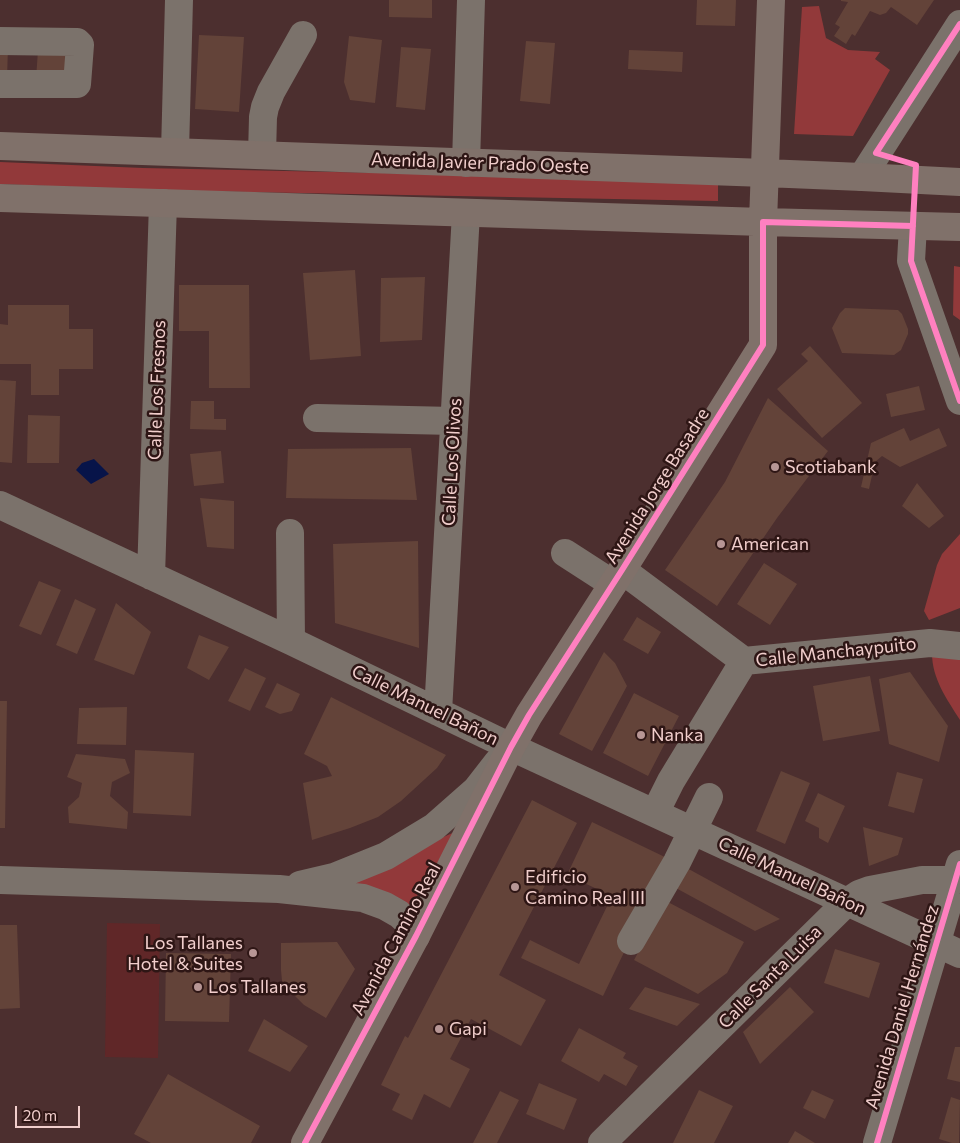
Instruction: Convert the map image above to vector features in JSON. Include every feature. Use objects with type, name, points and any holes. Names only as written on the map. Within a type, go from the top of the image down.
[{"type":"main road","name":"Avenida Jorge Basadre","points":[[511,747],[534,707],[763,345],[763,222],[771,0]]},
{"type":"main road","name":"Avenida Javier Prado Oeste","points":[[0,146],[765,173],[960,182]]},
{"type":"main road","points":[[0,198],[960,227]]},
{"type":"main road","name":"Avenida Camino Real","points":[[305,1143],[416,936],[511,747]]},
{"type":"street","points":[[176,152],[179,0]]},
{"type":"street","points":[[466,162],[472,0]]},
{"type":"street","points":[[862,177],[960,24]]},
{"type":"street","points":[[262,155],[265,107],[271,92],[303,35]]},
{"type":"street","points":[[0,41],[77,42],[80,45],[77,84],[0,84]]},
{"type":"street","name":"Calle Los Fresnos","points":[[152,576],[163,204]]},
{"type":"street","name":"Calle Los Olivos","points":[[438,712],[466,213]]},
{"type":"street","points":[[913,226],[911,261],[960,401]]},
{"type":"street","points":[[317,418],[454,421]]},
{"type":"street","name":"Calle Manuel Bañon","points":[[0,505],[291,641],[511,747],[948,948]]},
{"type":"street","points":[[290,533],[291,641]]},
{"type":"street","name":"Calle Manchaypuito","points":[[564,553],[618,577],[744,661],[930,643],[960,646]]},
{"type":"street","points":[[655,813],[744,661]]},
{"type":"street","points":[[279,889],[334,877],[386,856],[434,827],[476,790],[511,747]]},
{"type":"street","points":[[631,941],[677,862],[709,797]]},
{"type":"street","name":"Calle Santa Luisa","points":[[602,1143],[847,902],[859,894],[870,890],[958,872]]},
{"type":"street","name":"Avenida Daniel Hernández","points":[[877,1143],[948,948],[958,872]]},
{"type":"street","points":[[0,880],[279,889],[363,898],[385,906],[399,914],[411,925],[416,936]]},
{"type":"shaded area","points":[[819,6],[826,38],[848,50],[880,52],[875,59],[890,70],[853,136],[794,134],[802,7]]},
{"type":"shaded area","points":[[0,162],[143,168],[718,180],[718,201],[144,190],[0,184]]},
{"type":"shaded area","points":[[954,266],[960,267],[960,320],[953,315]]},
{"type":"shaded area","points":[[94,459],[109,474],[91,484],[76,470],[82,463]]},
{"type":"shaded area","points":[[960,534],[960,608],[929,620],[924,611],[937,565],[942,554]]},
{"type":"shaded area","points":[[932,653],[960,656],[960,720],[937,680]]},
{"type":"shaded area","points":[[457,831],[409,909],[330,887]]},
{"type":"shaded area","points":[[107,923],[160,924],[158,1058],[105,1057]]},
{"type":"building","points":[[389,0],[432,0],[432,18],[389,17]]},
{"type":"building","points":[[697,0],[736,0],[735,26],[696,25]]},
{"type":"building","points":[[841,0],[934,0],[917,25],[891,7],[886,13],[880,15],[870,11],[855,36],[852,34],[846,44],[834,36],[840,27],[835,24],[848,2]]},
{"type":"building","points":[[199,35],[244,37],[239,112],[195,109]]},
{"type":"building","points":[[349,36],[382,40],[375,103],[350,100],[344,82]]},
{"type":"building","points":[[526,41],[555,43],[550,104],[520,101]]},
{"type":"building","points":[[0,47],[8,47],[7,79],[0,79]]},
{"type":"building","points":[[401,47],[431,49],[425,110],[396,107]]},
{"type":"building","points":[[69,49],[68,82],[36,79],[38,50]]},
{"type":"building","points":[[629,50],[683,52],[682,72],[628,69]]},
{"type":"building","points":[[355,270],[361,356],[310,360],[303,273]]},
{"type":"building","points":[[425,277],[422,340],[380,342],[381,278]]},
{"type":"building","points":[[179,285],[249,285],[250,388],[209,388],[209,331],[179,331]]},
{"type":"building","points":[[8,305],[69,305],[69,329],[93,329],[93,369],[59,369],[59,395],[31,395],[31,364],[0,364],[0,324],[8,325]]},
{"type":"building","points":[[845,308],[898,310],[902,314],[908,329],[908,334],[901,350],[894,355],[842,353],[832,328]]},
{"type":"building","points":[[810,346],[862,403],[822,438],[777,389],[808,361],[801,354]]},
{"type":"building","points":[[0,380],[16,381],[12,463],[0,462]]},
{"type":"building","points":[[919,386],[925,410],[891,417],[886,394]]},
{"type":"building","points":[[768,398],[828,451],[777,518],[717,606],[665,570],[725,482]]},
{"type":"building","points":[[191,401],[214,401],[214,419],[226,419],[226,430],[190,429]]},
{"type":"building","points":[[28,415],[60,416],[59,463],[27,463]]},
{"type":"building","points":[[904,428],[910,441],[939,428],[947,446],[900,467],[882,456],[875,462],[869,489],[861,487],[871,443]]},
{"type":"building","points":[[411,448],[417,500],[286,498],[288,449]]},
{"type":"building","points":[[221,451],[224,483],[194,486],[190,454]]},
{"type":"building","points":[[917,483],[944,516],[929,528],[902,506]]},
{"type":"building","points":[[200,498],[234,501],[234,549],[207,547]]},
{"type":"building","points":[[418,541],[419,648],[335,623],[333,544]]},
{"type":"building","points":[[764,563],[797,584],[770,625],[737,604]]},
{"type":"building","points":[[39,581],[61,590],[41,635],[19,626]]},
{"type":"building","points":[[75,599],[96,609],[77,654],[56,645]]},
{"type":"building","points":[[116,603],[151,632],[134,675],[94,660]]},
{"type":"building","points":[[637,617],[661,632],[648,654],[623,640]]},
{"type":"building","points":[[199,635],[229,647],[209,680],[187,668]]},
{"type":"building","points":[[604,652],[615,663],[627,686],[592,751],[559,734]]},
{"type":"building","points":[[245,668],[266,678],[250,711],[228,701]]},
{"type":"building","points":[[910,672],[948,726],[939,762],[889,744],[879,679]]},
{"type":"building","points":[[870,676],[880,731],[823,741],[813,686]]},
{"type":"building","points":[[277,683],[300,694],[292,711],[280,714],[265,707]]},
{"type":"building","name":"Nanka","points":[[634,693],[679,716],[648,776],[603,753]]},
{"type":"building","points":[[331,697],[446,755],[437,768],[401,801],[378,817],[312,840],[303,783],[332,776],[327,766],[304,754]]},
{"type":"building","points":[[0,701],[7,701],[5,828],[0,828]]},
{"type":"building","points":[[127,707],[126,745],[77,744],[79,708]]},
{"type":"building","points":[[135,750],[194,753],[191,816],[133,813]]},
{"type":"building","points":[[76,754],[125,759],[130,773],[112,782],[110,796],[128,812],[127,829],[69,823],[68,807],[79,797],[82,783],[67,777]]},
{"type":"building","points":[[781,771],[810,783],[785,844],[756,831]]},
{"type":"building","points":[[897,772],[923,779],[914,813],[888,806]]},
{"type":"building","points":[[818,793],[845,806],[828,843],[819,838],[819,828],[805,821]]},
{"type":"building","points":[[532,800],[577,823],[499,975],[546,1000],[521,1046],[471,1019],[450,1059],[470,1069],[450,1108],[424,1094],[412,1120],[392,1110],[400,1094],[381,1085],[405,1036],[408,1038]]},
{"type":"building","points":[[592,822],[669,859],[603,996],[521,958],[530,940],[579,964],[612,896],[567,875]]},
{"type":"building","points":[[863,827],[903,838],[898,855],[869,866]]},
{"type":"building","points":[[685,867],[780,919],[755,931],[674,887]]},
{"type":"building","points":[[666,901],[744,942],[727,973],[698,994],[634,960]]},
{"type":"building","points":[[0,925],[17,925],[20,1008],[0,1009]]},
{"type":"building","points":[[337,942],[355,969],[326,1018],[304,1005],[282,981],[281,943]]},
{"type":"building","points":[[835,949],[880,963],[869,998],[824,983]]},
{"type":"building","name":"Los Tallanes","points":[[166,953],[231,954],[229,1022],[165,1021]]},
{"type":"building","points":[[645,987],[700,1004],[677,1026],[629,1009]]},
{"type":"building","points":[[790,987],[814,1012],[760,1064],[743,1032]]},
{"type":"building","points":[[264,1019],[308,1046],[290,1072],[248,1051]]},
{"type":"building","points":[[579,1028],[626,1053],[623,1058],[638,1066],[626,1086],[604,1074],[599,1082],[561,1061]]},
{"type":"building","points":[[955,1047],[960,1047],[960,1082],[947,1079]]},
{"type":"building","points":[[168,1074],[260,1126],[251,1143],[151,1143],[134,1134]]},
{"type":"building","points":[[539,1083],[577,1099],[564,1130],[526,1114]]},
{"type":"building","points":[[699,1090],[733,1106],[714,1143],[673,1143]]},
{"type":"building","points":[[812,1090],[834,1100],[825,1119],[803,1108]]},
{"type":"building","points":[[500,1091],[519,1100],[497,1143],[473,1143]]},
{"type":"building","points":[[951,1097],[960,1100],[959,1143],[939,1139]]},
{"type":"building","points":[[795,1131],[815,1143],[788,1143]]},
{"type":"cycle path","points":[[960,24],[876,153],[916,165],[911,261],[960,401]]},
{"type":"cycle path","points":[[305,1143],[416,936],[529,715],[763,345],[763,222],[913,226]]},
{"type":"cycle path","points":[[877,1143],[960,864]]},
{"type":"place","name":"Scotiabank","points":[[775,467]]},
{"type":"place","name":"American","points":[[721,544]]},
{"type":"place","name":"Nanka","points":[[641,735]]},
{"type":"place","name":"Edificio Camino Real III","points":[[515,887]]},
{"type":"place","name":"Los Tallanes Hotel & Suites","points":[[253,953]]},
{"type":"place","name":"Los Tallanes","points":[[198,987]]},
{"type":"place","name":"Gapi","points":[[439,1029]]}]
